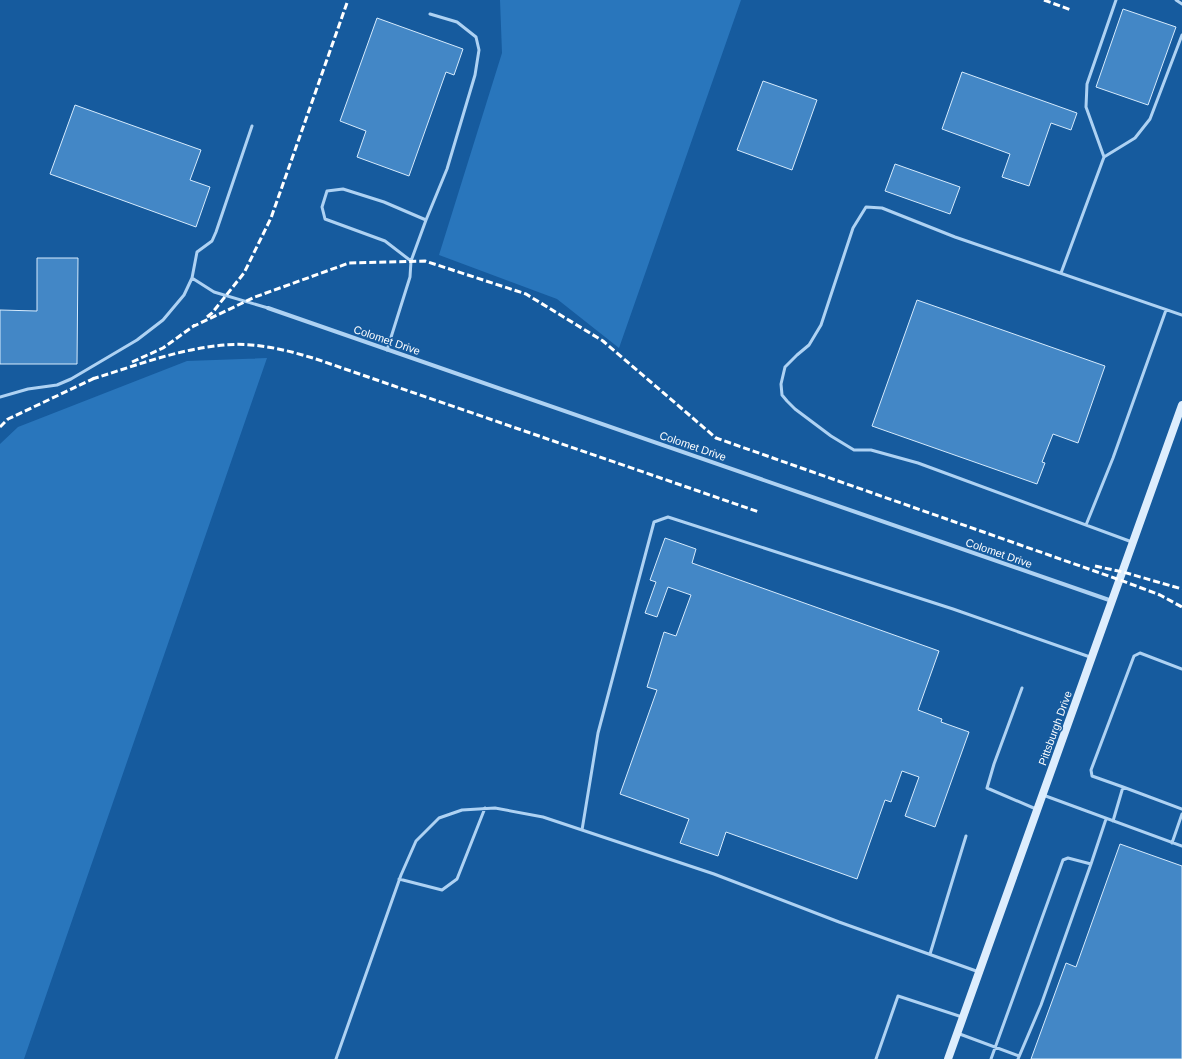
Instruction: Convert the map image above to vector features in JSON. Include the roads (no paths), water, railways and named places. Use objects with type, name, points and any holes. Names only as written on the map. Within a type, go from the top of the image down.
[{"type":"street","name":"Colomet Drive","points":[[268,308],[1112,601]]},
{"type":"street","name":"Pittsburgh Drive","points":[[948,1059],[1182,405]]},
{"type":"lane","points":[[1104,156],[1086,107],[1087,84],[1116,0]]},
{"type":"lane","points":[[1176,0],[1182,4]]},
{"type":"lane","points":[[387,350],[410,276],[411,261],[447,169],[475,75],[480,50],[476,36],[457,22],[430,14]]},
{"type":"lane","points":[[1061,274],[1104,156],[1135,138],[1150,119],[1182,35]]},
{"type":"lane","points":[[0,397],[28,389],[57,385],[71,379],[137,340],[163,320],[184,295],[192,278],[197,252],[212,241],[252,126]]},
{"type":"lane","points":[[411,261],[385,241],[325,220],[322,207],[327,191],[343,189],[384,202],[426,220]]},
{"type":"lane","points":[[1133,543],[918,463],[872,450],[854,450],[831,436],[795,409],[782,395],[781,384],[786,367],[797,354],[809,345],[821,325],[853,228],[866,207],[882,208],[955,238],[1182,315]]},
{"type":"lane","points":[[192,278],[214,292],[268,308]]},
{"type":"lane","points":[[1086,525],[1113,458],[1166,310]]},
{"type":"lane","points":[[582,830],[598,733],[652,529],[654,522],[668,517],[953,609],[1092,658]]},
{"type":"lane","points":[[1182,669],[1140,653],[1134,656],[1091,770],[1092,776],[1182,809]]},
{"type":"lane","points":[[1022,688],[994,764],[987,788],[1037,810]]},
{"type":"lane","points":[[1113,821],[1123,787]]},
{"type":"lane","points":[[1043,795],[1182,846]]},
{"type":"lane","points":[[399,879],[442,890],[457,879],[485,808]]},
{"type":"lane","points":[[336,1059],[399,879],[416,841],[439,818],[462,810],[495,808],[543,817],[714,874],[979,972]]},
{"type":"lane","points":[[1172,843],[1182,814]]},
{"type":"lane","points":[[957,1033],[1018,1057],[1041,1005],[1106,818]]},
{"type":"lane","points":[[930,954],[966,836]]},
{"type":"lane","points":[[991,1059],[1063,860],[1068,858],[1091,864]]},
{"type":"lane","points":[[876,1059],[898,996],[963,1018]]},
{"type":"railway","points":[[207,317],[212,313],[244,273],[271,218],[348,0]]},
{"type":"railway","points":[[1044,0],[1071,10]]},
{"type":"railway","points":[[192,327],[255,297],[349,263],[425,261],[526,294],[603,341],[716,438],[1120,580],[1160,595],[1182,607]]},
{"type":"railway","points":[[132,362],[163,348],[195,325]]},
{"type":"railway","points":[[92,379],[173,354],[207,347],[236,344],[271,348],[316,359],[759,512]]},
{"type":"railway","points":[[0,427],[8,419],[97,377]]},
{"type":"railway","points":[[1095,566],[1123,572],[1182,589]]}]
